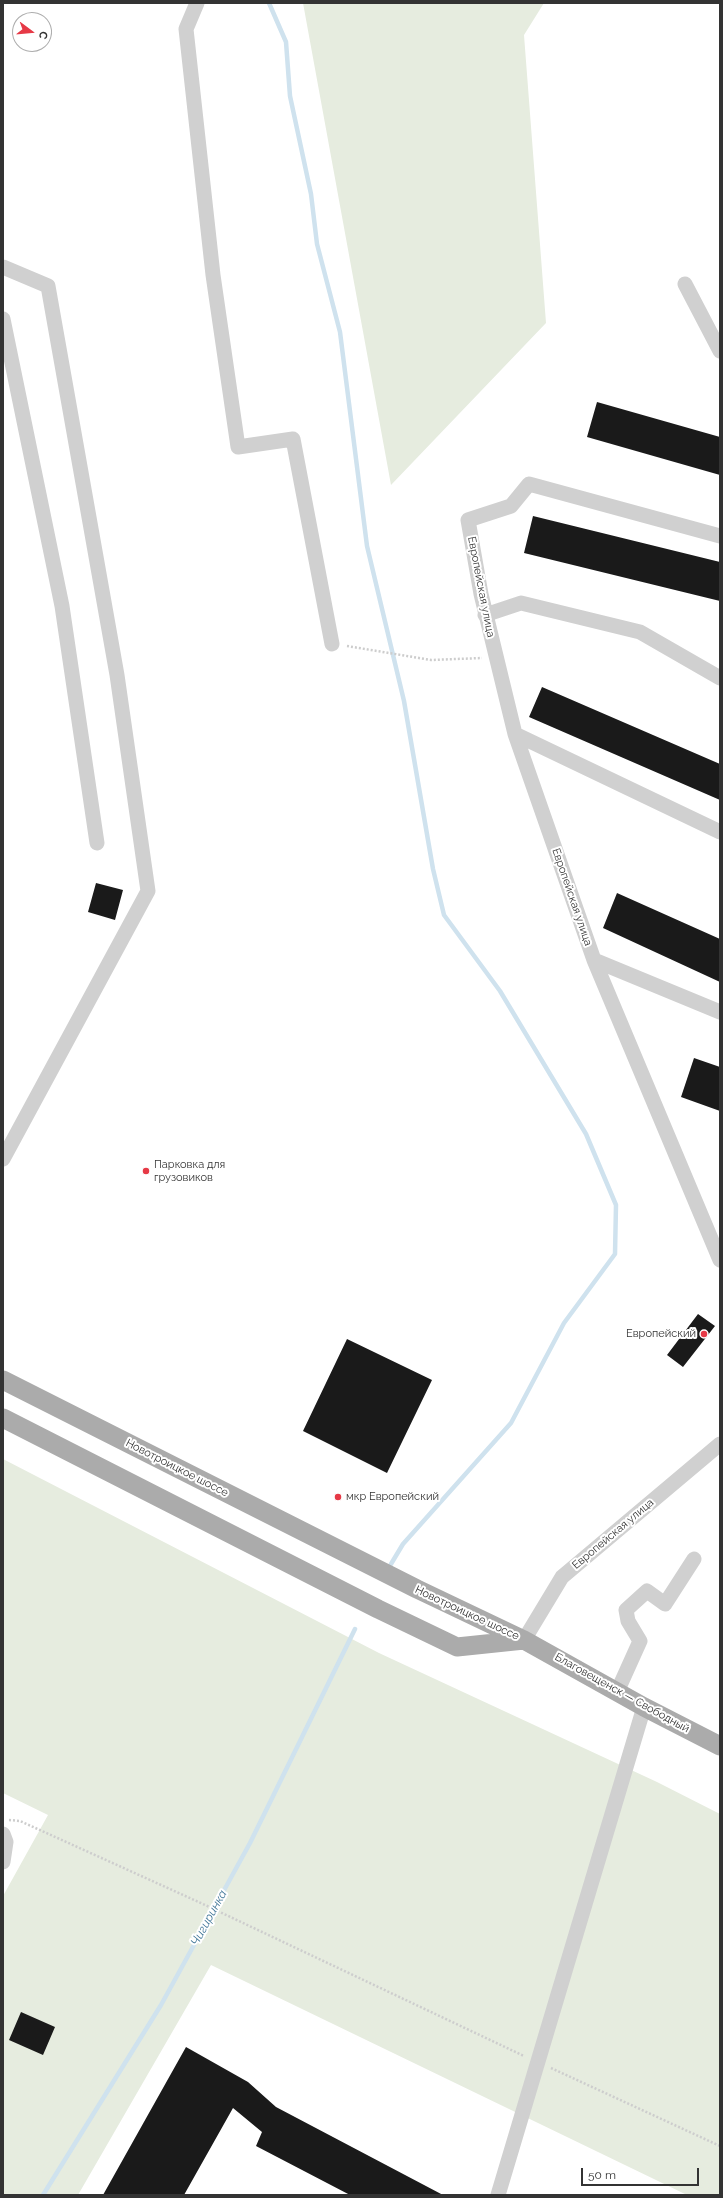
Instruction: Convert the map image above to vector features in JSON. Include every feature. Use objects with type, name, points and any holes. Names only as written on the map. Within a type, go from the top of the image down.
[{"type":"main road","name":"Новотроицкое шоссе","points":[[3,1380],[416,1589],[524,1640]]},
{"type":"main road","name":"Новотроицкое шоссе","points":[[3,1418],[457,1647],[524,1640]]},
{"type":"main road","name":"Благовещенск — Свободный","points":[[524,1640],[644,1707],[720,1746]]},
{"type":"street","points":[[197,3],[186,29],[213,275],[238,446],[293,438],[332,644]]},
{"type":"street","points":[[3,267],[48,286],[117,675],[148,891],[3,1159]]},
{"type":"street","points":[[685,284],[720,351]]},
{"type":"street","points":[[3,319],[62,606],[97,843]]},
{"type":"street","name":"Европейская улица","points":[[720,536],[529,484],[511,506],[468,520],[486,615],[515,734],[594,960],[720,1260]]},
{"type":"street","points":[[486,615],[521,603],[640,632],[720,678]]},
{"type":"street","points":[[515,734],[720,832]]},
{"type":"street","points":[[594,960],[720,1012]]},
{"type":"street","name":"Европейская улица","points":[[524,1640],[562,1577],[720,1444]]},
{"type":"street","points":[[617,1692],[640,1641],[628,1621],[626,1610],[647,1591],[665,1604],[694,1559]]},
{"type":"street","points":[[498,2195],[644,1707]]},
{"type":"street","points":[[3,1834],[6,1842],[3,1862]]},
{"type":"path","points":[[332,644],[431,660],[496,657]]},
{"type":"path","points":[[3,1820],[20,1820],[222,1912],[537,2062],[720,2146]]},
{"type":"shaded area","points":[[303,3],[544,3],[524,35],[546,323],[391,485]]},
{"type":"shaded area","points":[[3,1459],[379,1653],[657,1782],[720,1814],[720,2195],[687,2195],[211,1965],[78,2195],[3,2195],[3,1896],[48,1815],[3,1793]]},
{"type":"building","points":[[597,402],[720,437],[720,475],[587,437]]},
{"type":"building","points":[[533,516],[720,562],[720,601],[524,553]]},
{"type":"building","points":[[542,687],[720,764],[720,800],[529,717]]},
{"type":"building","points":[[96,883],[123,890],[115,920],[88,912]]},
{"type":"building","points":[[617,893],[720,939],[720,982],[603,928]]},
{"type":"building","points":[[694,1058],[720,1067],[720,1111],[681,1097]]},
{"type":"building","points":[[698,1314],[715,1326],[683,1367],[667,1355]]},
{"type":"building","points":[[347,1339],[432,1380],[387,1473],[303,1431]]},
{"type":"building","points":[[21,2012],[55,2027],[43,2055],[9,2040]]},
{"type":"building","points":[[186,2047],[248,2082],[276,2107],[443,2195],[350,2195],[256,2146],[262,2132],[233,2108],[184,2195],[103,2195]]},
{"type":"waterway","points":[[269,3],[286,42],[290,96],[311,194],[317,244],[340,332],[367,546],[404,701],[433,869],[444,915],[500,991],[586,1134],[616,1205],[615,1254],[564,1323],[511,1423],[403,1544],[391,1564]]},
{"type":"waterway","name":"Чигиринка","points":[[43,2195],[161,2005],[250,1843],[355,1629]]},
{"type":"place","name":"Парковка для грузовиков","points":[[146,1171]]},
{"type":"place","name":"Европейский","points":[[704,1334]]},
{"type":"place","name":"мкр Европейский","points":[[338,1497]]}]
